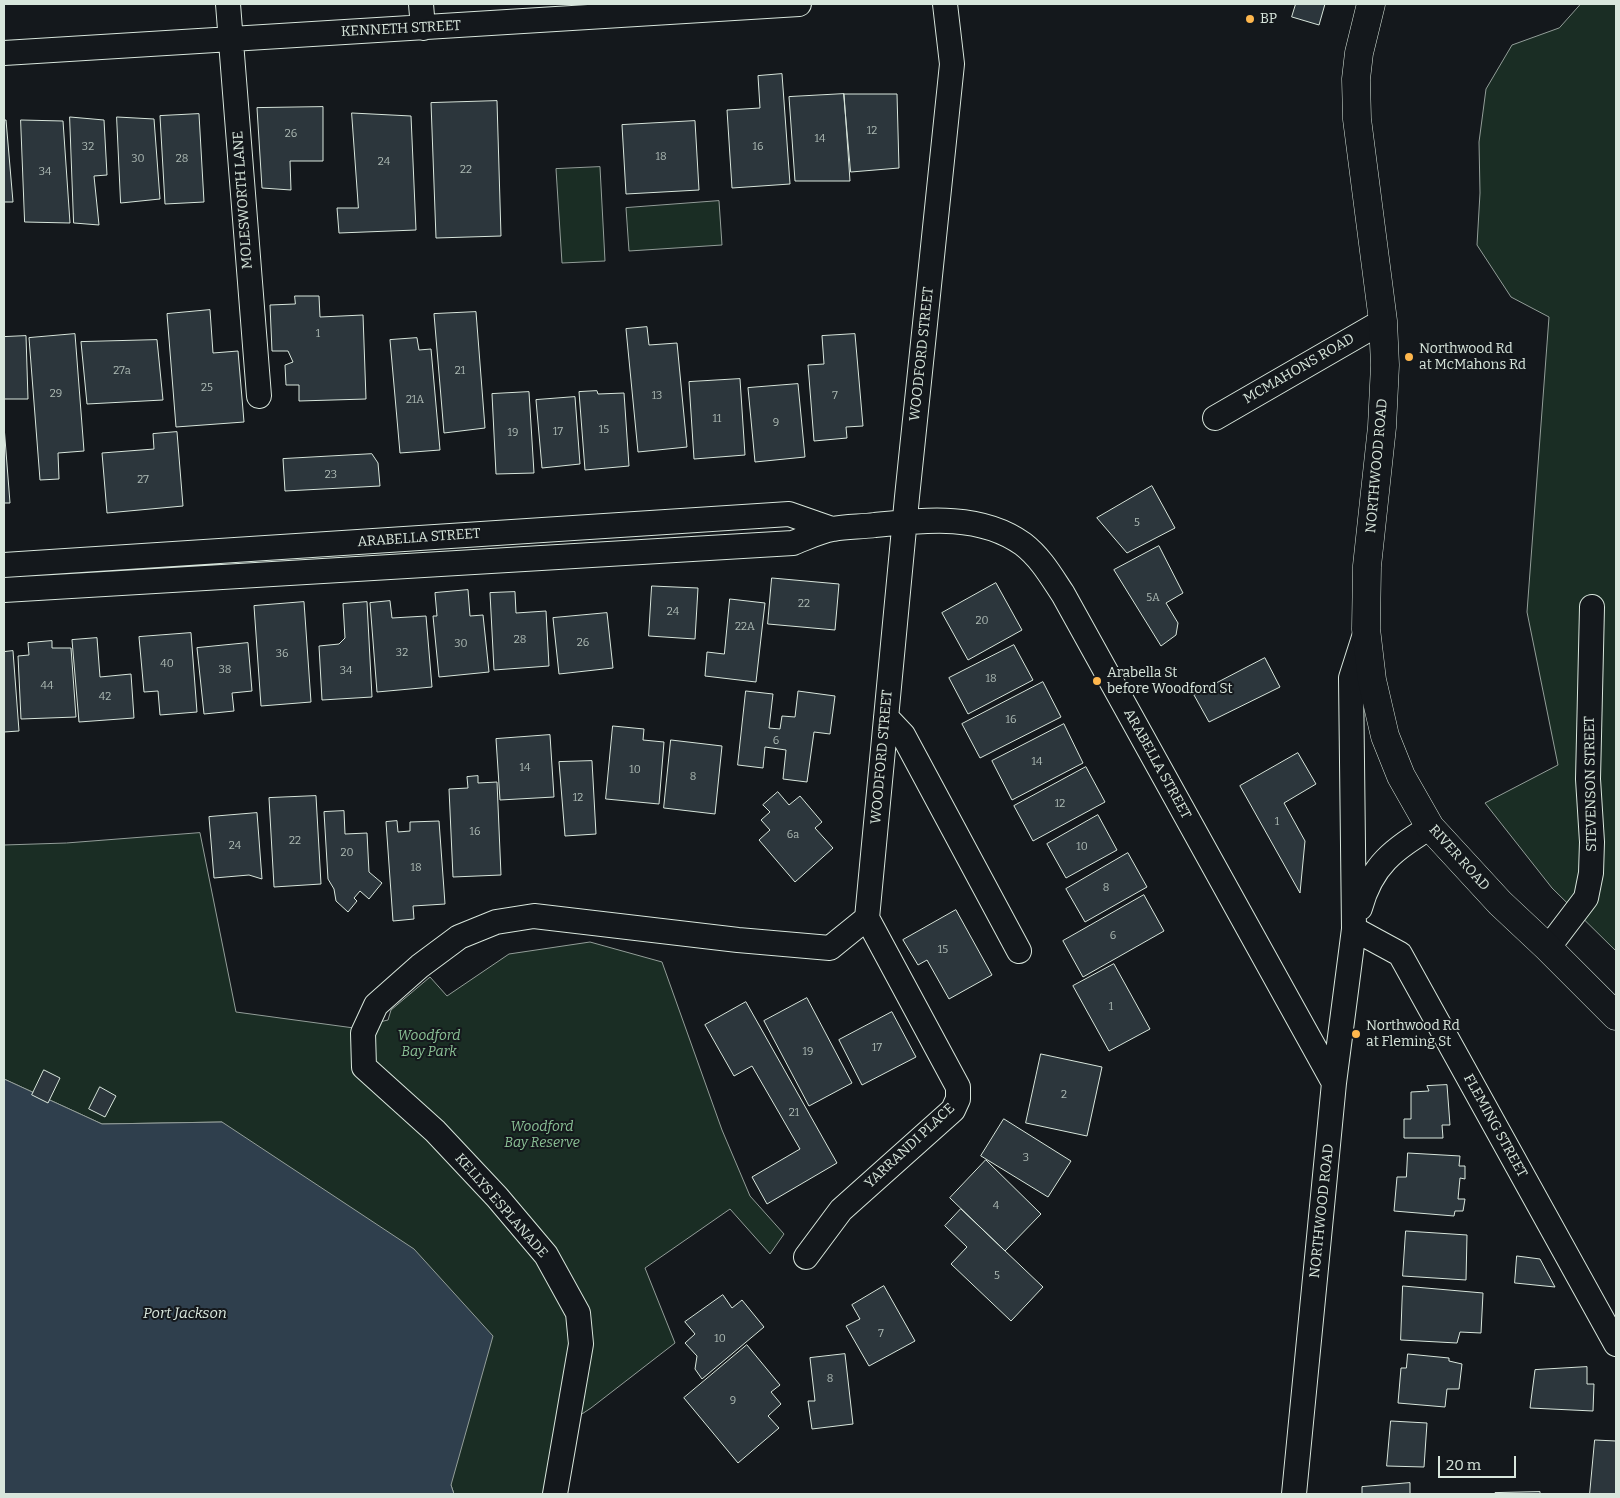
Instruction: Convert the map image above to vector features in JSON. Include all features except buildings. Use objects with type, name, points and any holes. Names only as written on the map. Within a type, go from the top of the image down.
[{"type":"main road","name":"NORTHWOOD ROAD","points":[[1366,629],[1367,566],[1382,426],[1385,365],[1383,321],[1358,119],[1356,79],[1359,53],[1371,4]]},
{"type":"main road","name":"RIVER ROAD","points":[[1366,629],[1372,680],[1385,736],[1401,776],[1430,827],[1500,903],[1616,1016]]},
{"type":"street","name":"MOLESWORTH LANE","points":[[228,4],[258,396]]},
{"type":"street","points":[[421,4],[423,28]]},
{"type":"street","name":"KENNETH STREET","points":[[4,53],[799,4]]},
{"type":"street","name":"WOODFORD STREET","points":[[867,918],[952,64],[945,4]]},
{"type":"street","name":"MCMAHONS ROAD","points":[[1215,418],[1383,321]]},
{"type":"street","name":"ARABELLA STREET","points":[[4,565],[789,514],[832,529]]},
{"type":"street","name":"ARABELLA STREET","points":[[4,590],[794,543],[832,529],[905,522],[946,520],[975,524],[1000,531],[1034,553],[1045,566],[1068,603],[1334,1084]]},
{"type":"street","name":"STEVENSON STREET","points":[[1548,948],[1586,898],[1591,874],[1592,842],[1588,779],[1592,607]]},
{"type":"street","name":"NORTHWOOD ROAD","points":[[1294,1494],[1334,1084],[1354,928],[1351,678],[1366,629]]},
{"type":"street","points":[[886,717],[903,735],[1019,952]]},
{"type":"street","name":"NORTHWOOD ROAD","points":[[1354,928],[1362,900],[1372,877],[1395,850],[1430,827]]},
{"type":"street","name":"KELLYS ESPLANADE","points":[[556,1494],[581,1344],[578,1313],[546,1255],[496,1197],[435,1131],[364,1066],[363,1033],[376,1005],[420,966],[459,937],[496,922],[534,916],[738,940],[830,948],[867,918]]},
{"type":"street","name":"YARRANDI PLACE","points":[[806,1257],[841,1210],[953,1110],[958,1099],[958,1087],[867,918]]},
{"type":"street","name":"FLEMING STREET","points":[[1354,928],[1400,954],[1616,1344]]},
{"type":"green space","points":[[1581,4],[1616,4],[1616,951],[1552,888],[1485,803],[1558,765],[1527,612],[1549,317],[1511,297],[1477,245],[1480,193],[1479,142],[1486,89],[1512,45],[1559,28]]},
{"type":"green space","points":[[600,167],[605,261],[562,263],[556,169]]},
{"type":"green space","points":[[719,201],[722,245],[629,251],[626,208]]},
{"type":"green space","name":"Woodford Bay Reserve","points":[[200,833],[236,1012],[354,1028],[388,1020],[391,1010],[430,977],[447,996],[509,954],[590,942],[662,962],[722,1130],[750,1196],[784,1234],[770,1254],[730,1209],[645,1268],[675,1343],[591,1408],[559,1429],[550,1494],[454,1494],[451,1485],[222,1122],[102,1124],[4,1079],[4,845],[66,843]]},
{"type":"water","name":"Port Jackson","points":[[4,1079],[102,1124],[222,1122],[414,1249],[493,1336],[451,1485],[454,1494],[4,1494]]},
{"type":"place","name":"BP","points":[[1250,19]]},
{"type":"place","name":"Northwood Rd at McMahons Rd","points":[[1409,357]]},
{"type":"place","name":"Arabella St before Woodford St","points":[[1097,681]]},
{"type":"place","name":"Northwood Rd at Fleming St","points":[[1356,1034]]},
{"type":"park label","name":"Woodford Bay Park","points":[[429,1044]]}]
